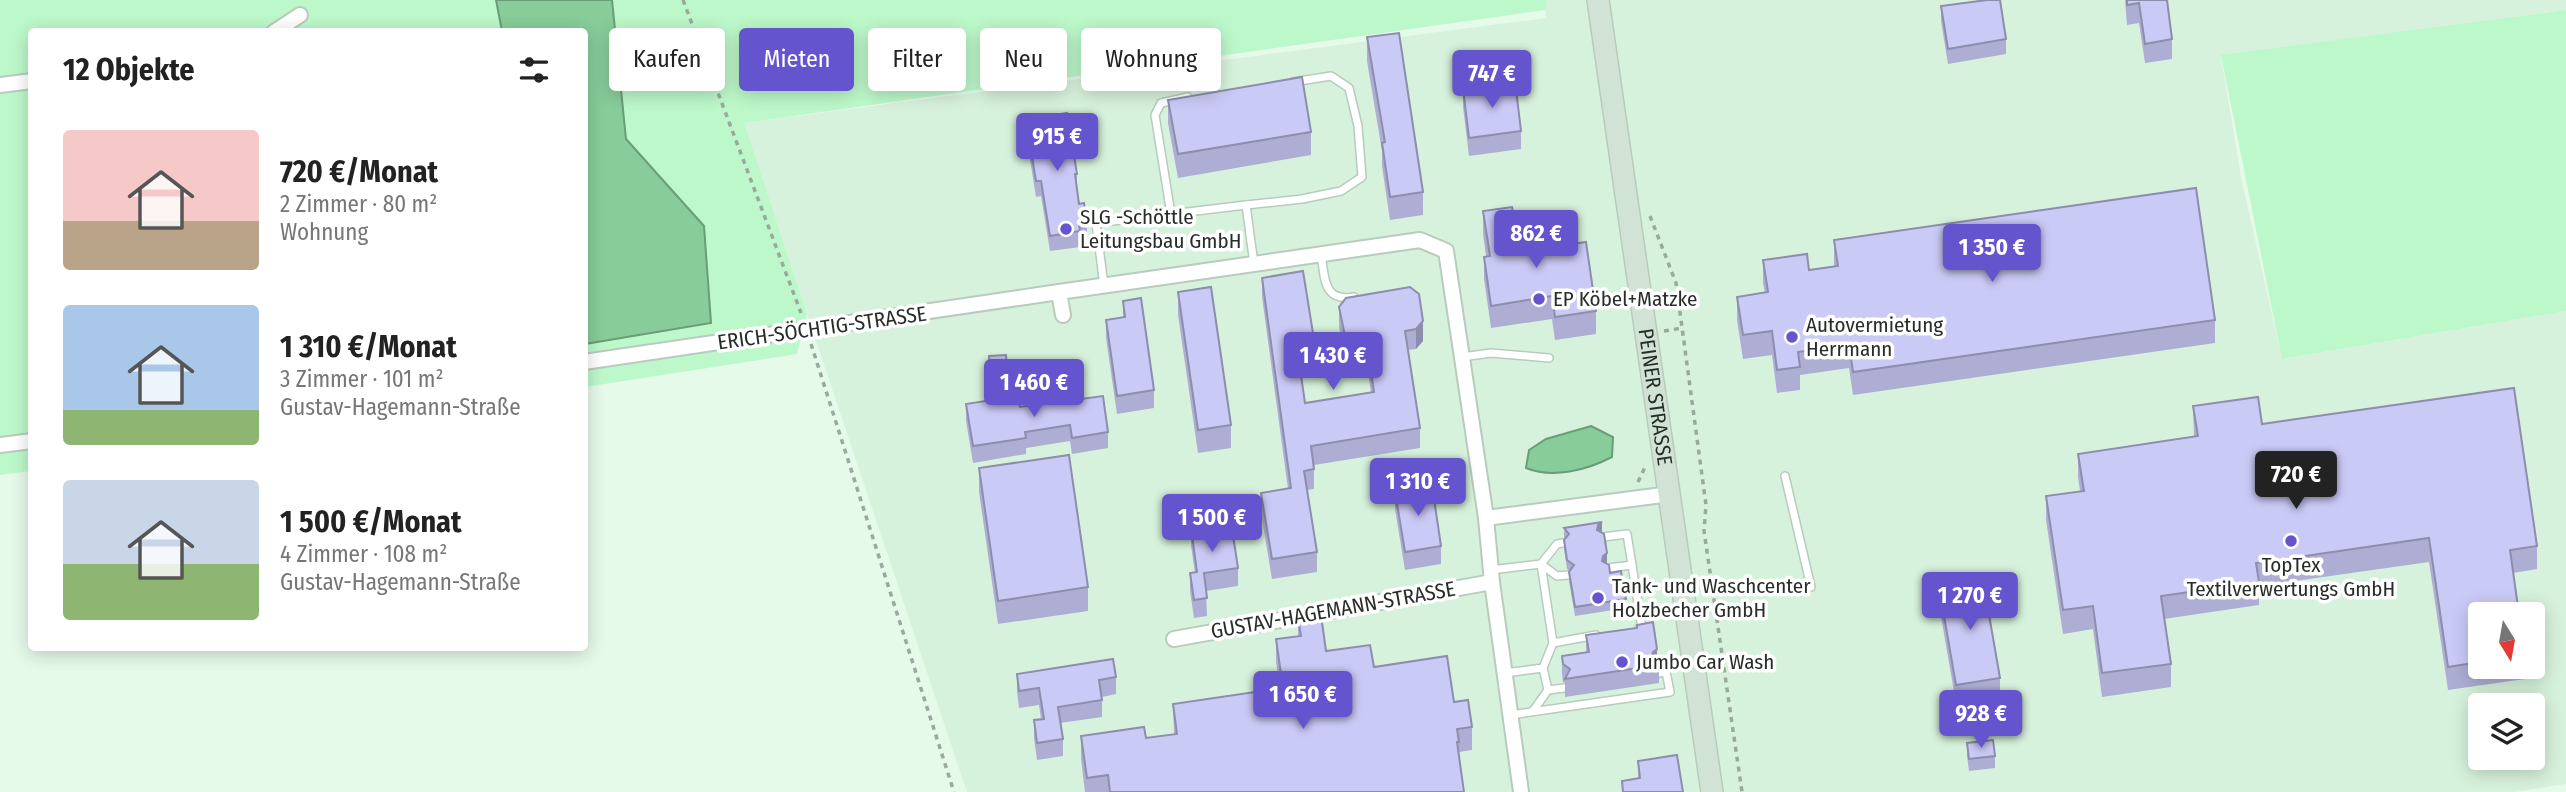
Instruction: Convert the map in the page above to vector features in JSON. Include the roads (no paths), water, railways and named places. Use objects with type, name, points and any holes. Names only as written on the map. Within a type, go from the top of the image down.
[{"type":"main road","name":"PEINER STRASSE","points":[[1598,0],[1712,792]]},
{"type":"street","points":[[280,28],[300,15]]},
{"type":"street","points":[[0,85],[28,81]]},
{"type":"street","points":[[1063,315],[1059,292],[1420,240],[1446,251],[1486,518],[1521,792]]},
{"type":"street","name":"ERICH-SÖCHTIG-STRASSE","points":[[588,361],[1059,292]]},
{"type":"street","points":[[0,445],[28,441]]},
{"type":"street","points":[[1486,518],[1670,494]]},
{"type":"street","name":"GUSTAV-HAGEMANN-STRASSE","points":[[1174,639],[1492,576]]},
{"type":"lane","points":[[1104,286],[1096,223],[1302,199],[1341,191],[1362,177],[1358,126],[1349,88],[1331,76],[1278,85]]},
{"type":"lane","points":[[1171,214],[1155,115],[1161,103],[1200,95]]},
{"type":"lane","points":[[1246,205],[1254,264]]},
{"type":"lane","points":[[1321,254],[1328,289],[1332,294],[1344,299],[1367,296]]},
{"type":"lane","points":[[1462,357],[1491,353],[1549,358]]},
{"type":"lane","points":[[1785,476],[1811,587]]},
{"type":"lane","points":[[1603,537],[1627,534],[1642,628],[1629,630]]},
{"type":"lane","points":[[1492,576],[1541,564],[1556,544],[1563,543]]},
{"type":"lane","points":[[1541,564],[1558,576],[1568,575]]},
{"type":"lane","points":[[1541,564],[1553,642],[1543,668],[1548,690]]},
{"type":"lane","points":[[1608,568],[1632,565]]},
{"type":"lane","points":[[1553,642],[1604,634]]},
{"type":"lane","points":[[1505,673],[1543,668]]},
{"type":"lane","points":[[1510,715],[1670,692],[1666,672],[1658,673]]},
{"type":"lane","points":[[1533,711],[1548,690],[1564,688]]},
{"type":"place","name":"SLG -Schöttle Leitungsbau GmbH","points":[[1066,229]]},
{"type":"place","name":"EP Köbel+Matzke","points":[[1539,299]]},
{"type":"place","name":"Autovermietung Herrmann","points":[[1792,337]]},
{"type":"place","name":"TopTex Textilverwertungs GmbH","points":[[2291,541]]},
{"type":"place","name":"Tank- und Waschcenter Holzbecher GmbH","points":[[1598,598]]},
{"type":"place","name":"Jumbo Car Wash","points":[[1622,662]]}]
